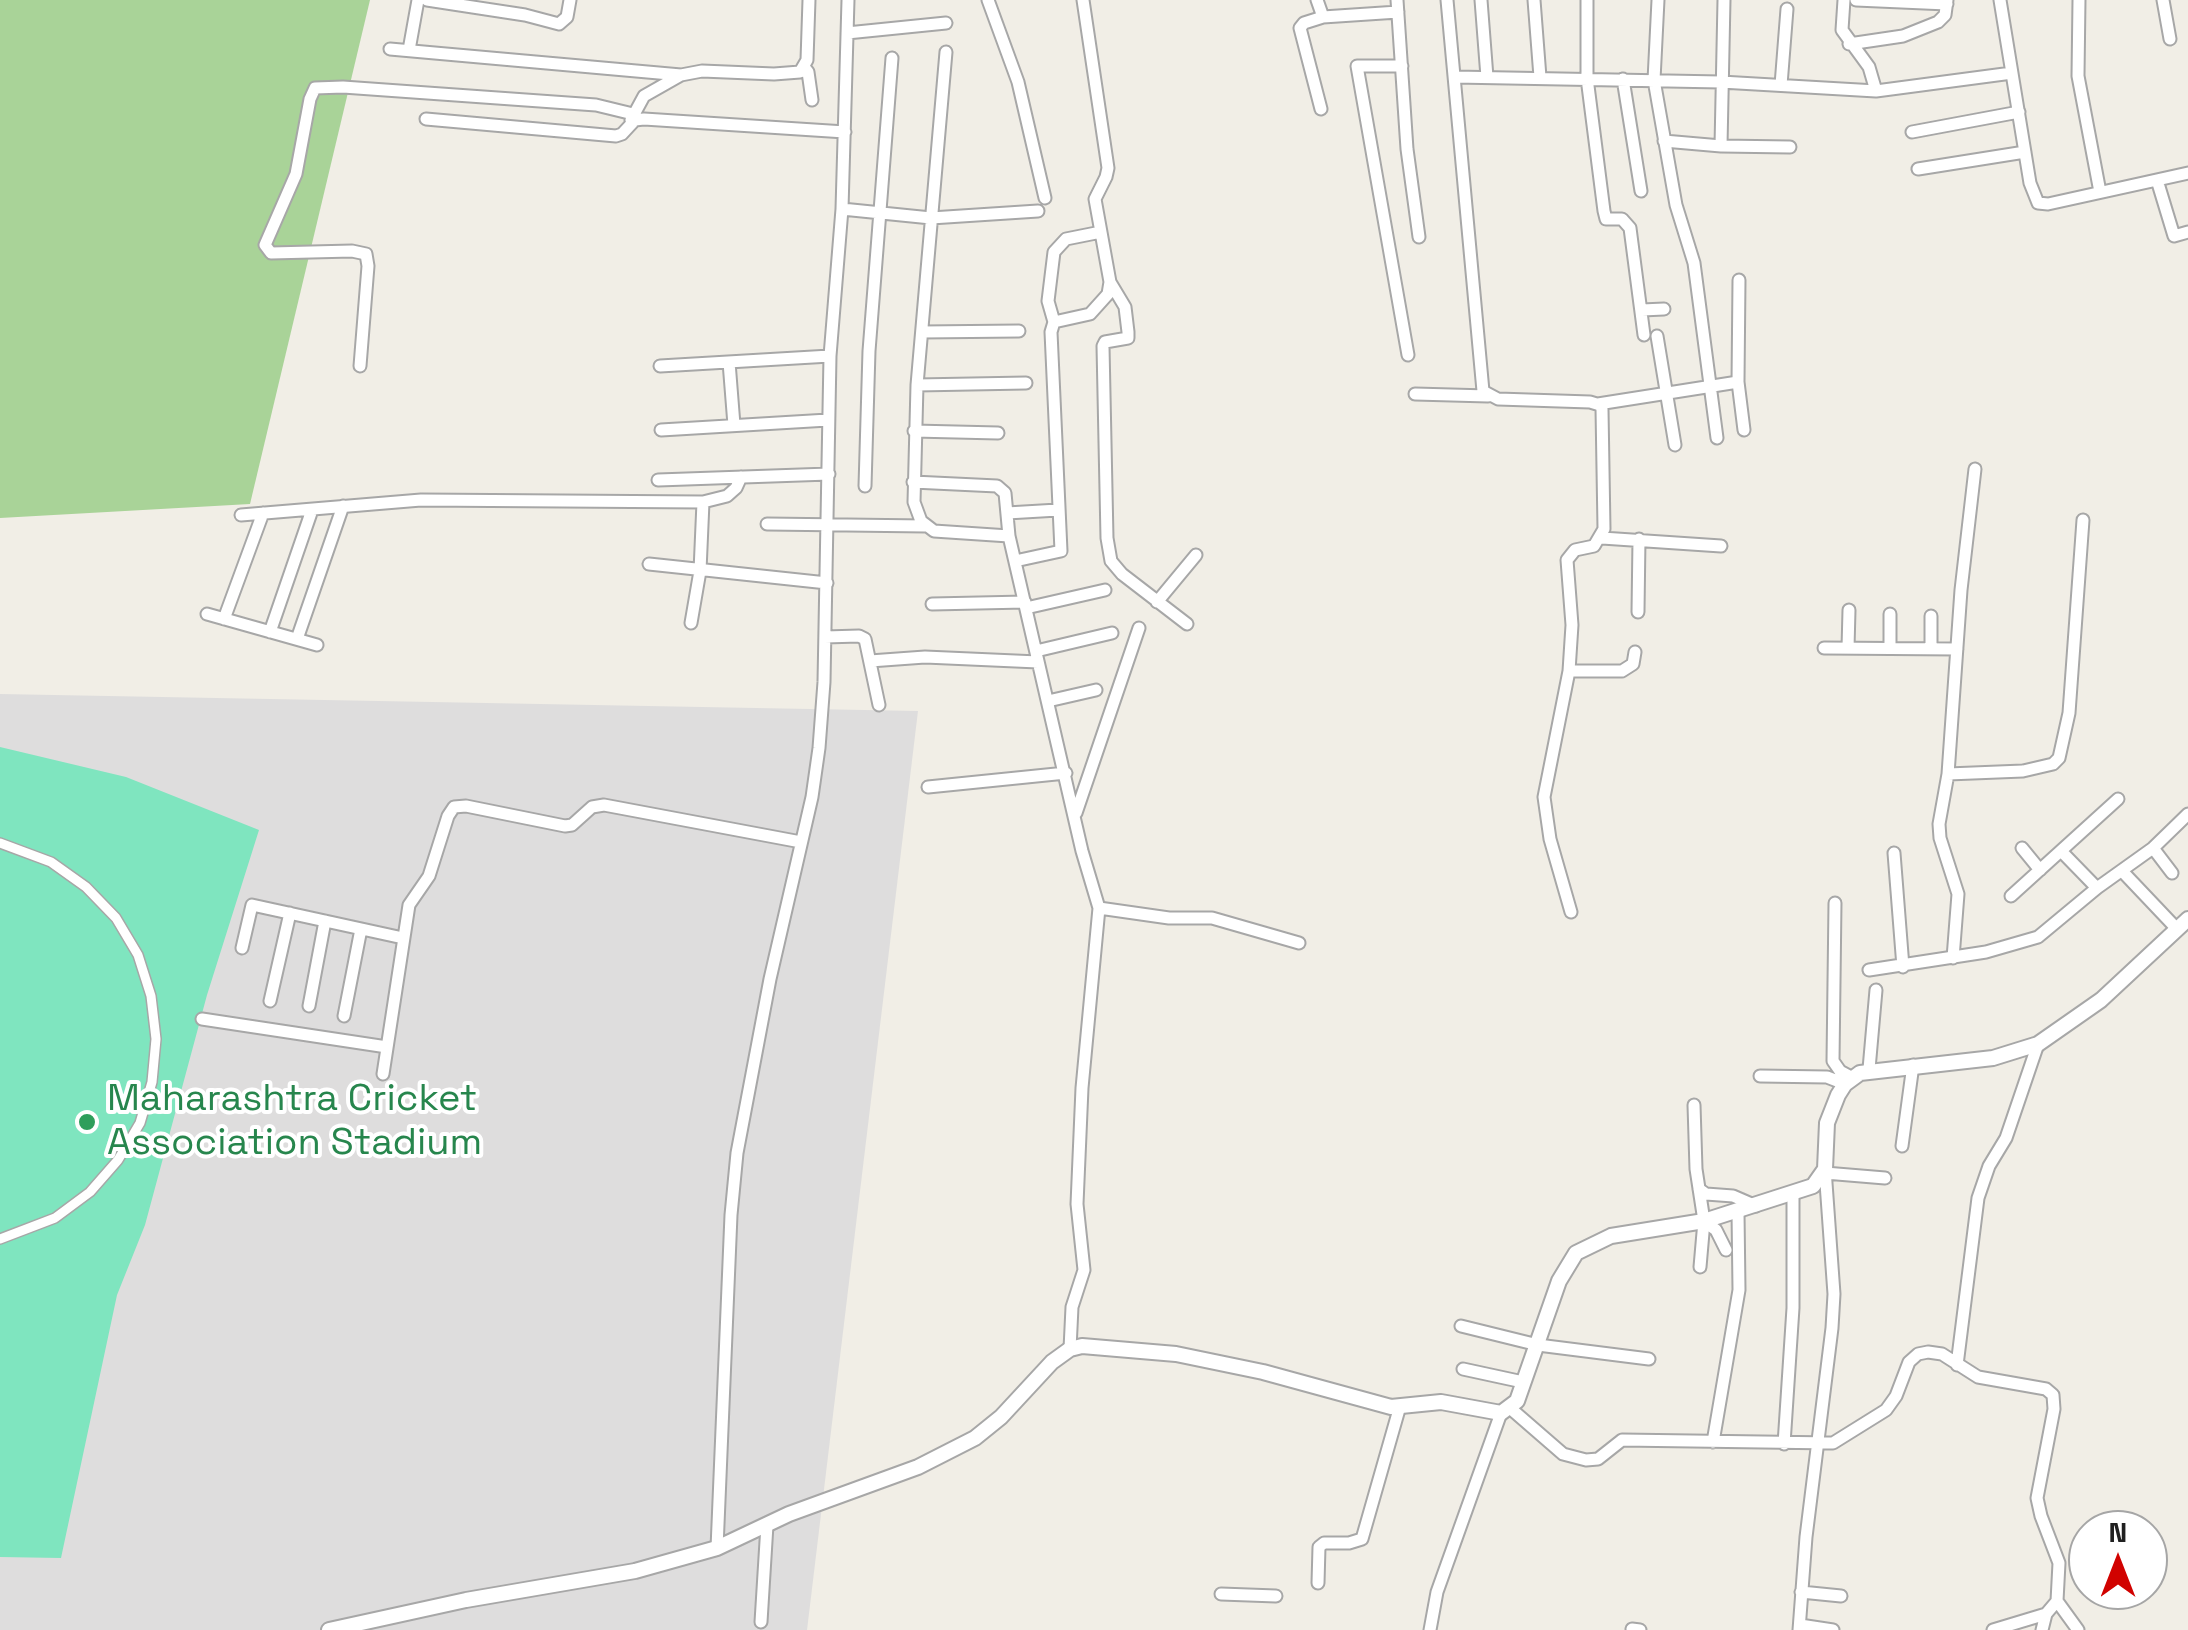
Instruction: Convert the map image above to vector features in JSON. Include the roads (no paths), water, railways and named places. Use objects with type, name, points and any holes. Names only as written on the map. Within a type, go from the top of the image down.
[{"type":"street","points":[[410,50],[418,0]]},
{"type":"street","points":[[427,0],[559,24],[567,17],[570,0]]},
{"type":"street","points":[[390,48],[681,75],[702,71],[791,74],[804,67],[807,60],[809,0]]},
{"type":"street","points":[[717,1548],[731,1215],[738,1153],[770,979],[820,748],[830,356],[842,208],[848,0]]},
{"type":"street","points":[[988,0],[1018,82],[1045,198]]},
{"type":"street","points":[[1054,322],[1090,314],[1108,294],[1110,282],[1095,198],[1108,168],[1083,0]]},
{"type":"street","points":[[1317,0],[1323,17]]},
{"type":"street","points":[[1447,0],[1481,384],[1488,396]]},
{"type":"street","points":[[1480,0],[1487,77]]},
{"type":"street","points":[[1534,0],[1540,76]]},
{"type":"street","points":[[1586,0],[1587,78],[1604,211],[1606,219],[1622,219],[1630,228],[1642,310],[1666,393],[1675,445]]},
{"type":"street","points":[[1658,0],[1654,80],[1676,205],[1694,263],[1717,438]]},
{"type":"street","points":[[1721,146],[1724,0]]},
{"type":"street","points":[[1844,0],[1842,30],[1869,67],[1876,91]]},
{"type":"street","points":[[1850,44],[1920,30],[1945,15],[1947,2],[1856,0]]},
{"type":"street","points":[[2000,0],[2030,183],[2038,203],[2188,173]]},
{"type":"street","points":[[2079,0],[2078,76],[2100,192]]},
{"type":"street","points":[[2162,0],[2170,38]]},
{"type":"street","points":[[1320,109],[1300,28],[1323,17],[1398,6],[1407,149],[1419,237]]},
{"type":"street","points":[[1780,86],[1787,9]]},
{"type":"street","points":[[847,33],[946,23]]},
{"type":"street","points":[[946,52],[916,385],[915,510],[934,531],[1009,536]]},
{"type":"street","points":[[865,486],[866,385],[892,58]]},
{"type":"street","points":[[1402,66],[1357,66],[1408,355]]},
{"type":"street","points":[[804,67],[812,100]]},
{"type":"street","points":[[1455,77],[1721,82],[1876,91],[2012,72]]},
{"type":"street","points":[[426,118],[616,136],[622,134],[644,96],[681,75]]},
{"type":"street","points":[[1624,79],[1641,190]]},
{"type":"street","points":[[360,366],[366,254],[270,253],[265,245],[296,174],[310,99],[316,88],[596,105],[631,119],[845,132]]},
{"type":"street","points":[[1912,132],[2018,112]]},
{"type":"street","points":[[1664,141],[1790,148]]},
{"type":"street","points":[[1918,169],[2025,152]]},
{"type":"street","points":[[2158,180],[2174,236],[2188,232]]},
{"type":"street","points":[[842,208],[931,218],[1038,212]]},
{"type":"street","points":[[1015,561],[1061,552],[1050,343],[1054,322],[1048,301],[1054,252],[1066,239],[1101,232]]},
{"type":"street","points":[[1739,280],[1738,382],[1744,430]]},
{"type":"street","points":[[1110,282],[1125,307],[1128,338],[1105,342],[1103,346],[1108,550],[1115,568],[1186,624]]},
{"type":"street","points":[[1642,310],[1664,309]]},
{"type":"street","points":[[922,332],[1019,331]]},
{"type":"street","points":[[660,366],[830,356]]},
{"type":"street","points":[[729,362],[734,426]]},
{"type":"street","points":[[1415,394],[1598,404],[1738,382]]},
{"type":"street","points":[[916,385],[1026,383]]},
{"type":"street","points":[[1571,912],[1550,839],[1544,797],[1569,671],[1572,625],[1567,560],[1569,554],[1594,546],[1602,538],[1605,517],[1602,410],[1598,404]]},
{"type":"street","points":[[661,430],[828,420]]},
{"type":"street","points":[[914,432],[998,433]]},
{"type":"street","points":[[1953,958],[1958,894],[1939,824],[1948,774],[1975,468]]},
{"type":"street","points":[[658,480],[829,474]]},
{"type":"street","points":[[241,515],[459,500],[703,502],[727,496],[741,477]]},
{"type":"street","points":[[913,482],[996,486],[1005,493],[1009,536],[1082,851],[1099,908],[1082,1088],[1078,1184],[1084,1270],[1072,1306],[1070,1349]]},
{"type":"street","points":[[691,624],[700,571],[703,502]]},
{"type":"street","points":[[297,639],[344,506]]},
{"type":"street","points":[[270,632],[312,510]]},
{"type":"street","points":[[1006,513],[1058,510]]},
{"type":"street","points":[[224,619],[263,514]]},
{"type":"street","points":[[1948,774],[2023,770],[2053,764],[2059,758],[2069,713],[2083,520]]},
{"type":"street","points":[[767,524],[926,526]]},
{"type":"street","points":[[1602,538],[1721,546]]},
{"type":"street","points":[[1638,612],[1640,539]]},
{"type":"street","points":[[1157,602],[1196,555]]},
{"type":"street","points":[[649,564],[826,583]]},
{"type":"street","points":[[932,604],[1025,605],[1105,590]]},
{"type":"street","points":[[1848,610],[1848,648]]},
{"type":"street","points":[[208,614],[316,644]]},
{"type":"street","points":[[1890,614],[1890,648]]},
{"type":"street","points":[[1931,616],[1931,648]]},
{"type":"street","points":[[1076,813],[1139,628]]},
{"type":"street","points":[[870,661],[1037,656],[1112,633]]},
{"type":"street","points":[[825,637],[859,636],[865,640],[879,705]]},
{"type":"street","points":[[1824,648],[1957,649]]},
{"type":"street","points":[[1569,671],[1622,671],[1633,664],[1636,652]]},
{"type":"street","points":[[1048,702],[1096,690]]},
{"type":"street","points":[[928,787],[1066,773]]},
{"type":"street","points":[[2010,896],[2118,800]]},
{"type":"street","points":[[383,1074],[410,905],[429,876],[450,810],[459,805],[565,826],[572,825],[592,806],[604,804],[801,842]]},
{"type":"street","points":[[1869,970],[1953,958],[2038,937],[2153,848],[2188,814]]},
{"type":"street","points":[[0,843],[51,862],[86,887],[116,918],[138,956],[147,983],[156,1039],[152,1082],[140,1123],[118,1160],[90,1192],[55,1218],[0,1240]]},
{"type":"street","points":[[2022,848],[2040,870]]},
{"type":"street","points":[[2153,848],[2172,873]]},
{"type":"street","points":[[2061,851],[2097,888]]},
{"type":"street","points":[[1894,852],[1903,966]]},
{"type":"street","points":[[1833,1630],[1800,1628],[1834,1294],[1825,1171],[1828,1123],[1849,1081],[1870,1069],[1993,1058],[2038,1044],[2100,1000],[2182,924],[2122,871]]},
{"type":"street","points":[[1835,902],[1833,1061],[1849,1081]]},
{"type":"street","points":[[242,948],[252,906],[403,938]]},
{"type":"street","points":[[1099,908],[1169,918],[1212,918],[1300,942]]},
{"type":"street","points":[[270,1001],[290,913]]},
{"type":"street","points":[[309,1006],[324,921]]},
{"type":"street","points":[[344,1016],[362,929]]},
{"type":"street","points":[[1870,1069],[1876,990]]},
{"type":"street","points":[[202,1019],[387,1047]]},
{"type":"street","points":[[1956,1365],[1978,1198],[1988,1166],[2006,1138],[2038,1044]]},
{"type":"street","points":[[1902,1146],[1913,1065]]},
{"type":"street","points":[[1760,1076],[1827,1076],[1849,1081]]},
{"type":"street","points":[[1694,1105],[1704,1221],[1700,1267]]},
{"type":"street","points":[[1825,1171],[1885,1178]]},
{"type":"street","points":[[1430,1630],[1437,1592],[1505,1410],[1517,1400],[1559,1281],[1576,1253],[1611,1236],[1704,1221],[1793,1194],[1813,1186],[1825,1171]]},
{"type":"street","points":[[1699,1189],[1706,1194],[1734,1196],[1756,1206]]},
{"type":"street","points":[[1784,1444],[1793,1308],[1793,1194]]},
{"type":"street","points":[[1713,1442],[1738,1290],[1738,1212]]},
{"type":"street","points":[[1704,1221],[1716,1230],[1726,1250]]},
{"type":"street","points":[[1461,1326],[1538,1345],[1648,1359]]},
{"type":"street","points":[[329,1630],[466,1600],[635,1570],[717,1548],[918,1467],[975,1438],[1070,1349],[1098,1344],[1176,1354],[1400,1406],[1440,1402],[1505,1410],[1575,1458],[1598,1458],[1622,1440],[1784,1444],[1842,1440],[1886,1410],[1918,1354],[1942,1354],[1978,1377],[2038,1387],[2052,1395],[2052,1422],[2038,1498],[2040,1516],[2060,1563],[2057,1601],[2046,1614],[2042,1630]]},
{"type":"street","points":[[1462,1369],[1522,1382]]},
{"type":"street","points":[[1318,1583],[1319,1547],[1349,1544],[1362,1538],[1400,1406]]},
{"type":"street","points":[[761,1622],[767,1526]]},
{"type":"street","points":[[1801,1592],[1841,1596]]},
{"type":"street","points":[[1221,1594],[1276,1596]]},
{"type":"street","points":[[2057,1601],[2078,1630]]},
{"type":"street","points":[[1993,1630],[2046,1614]]},
{"type":"place","name":"Maharashtra Cricket Association Stadium","points":[[87,1122]]}]
